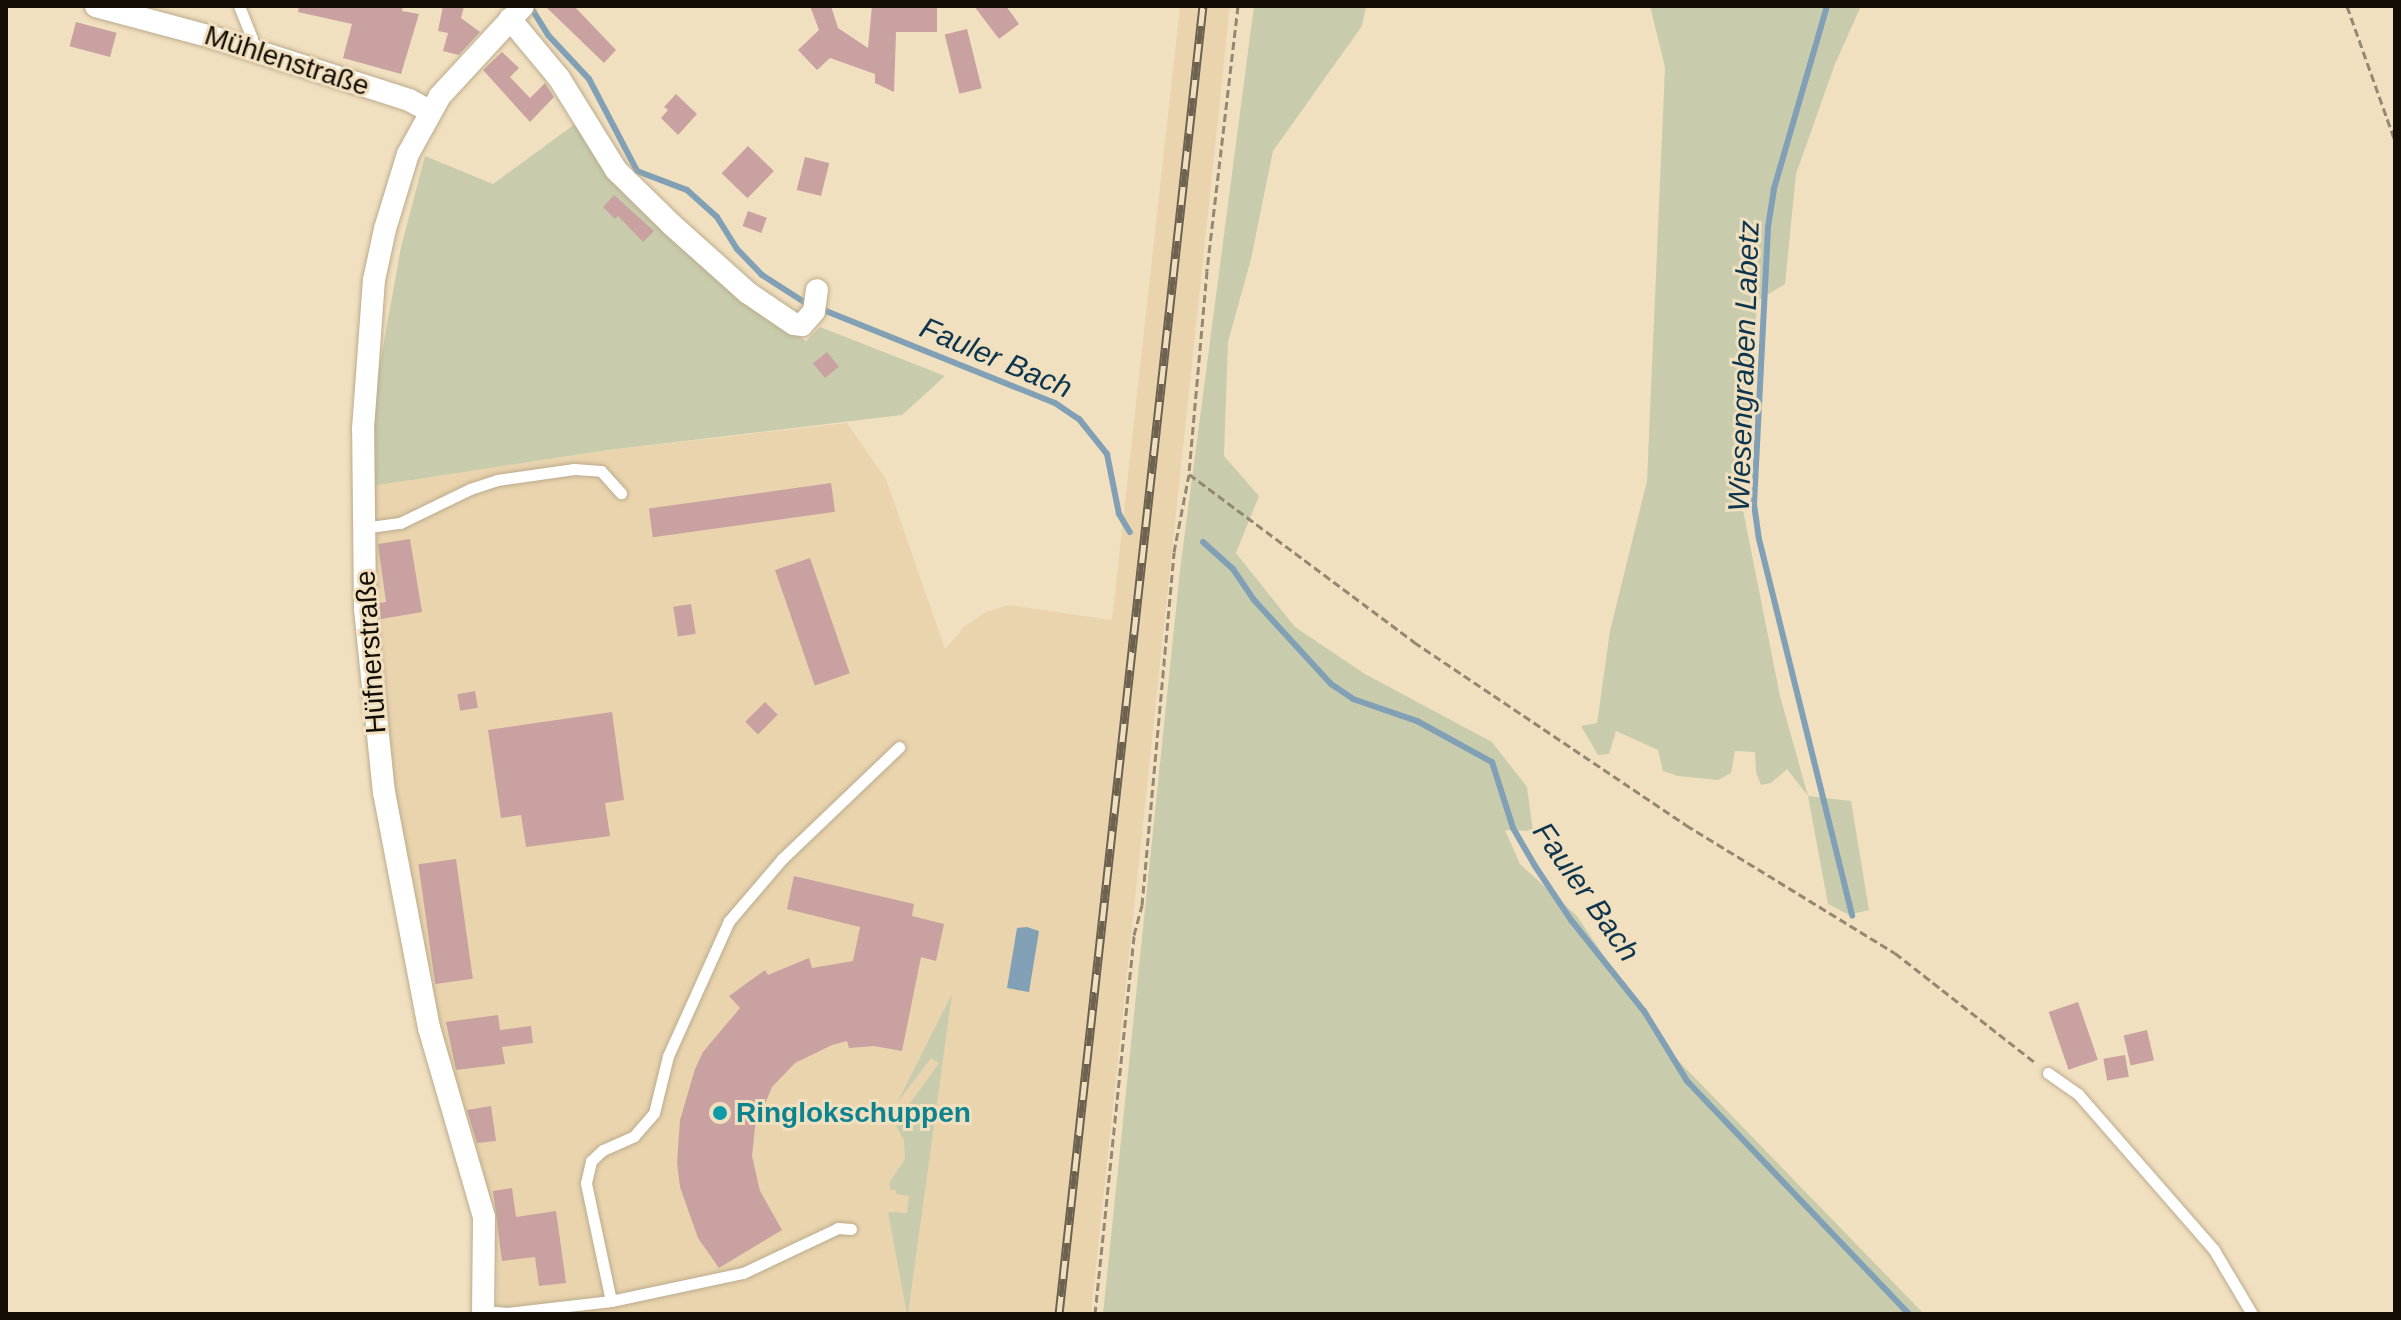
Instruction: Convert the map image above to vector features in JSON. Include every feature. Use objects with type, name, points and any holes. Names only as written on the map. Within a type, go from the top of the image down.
[{"type":"street","name":"Mühlenstraße","points":[[96,6],[251,49],[409,100],[430,111]]},
{"type":"street","name":"Hüfnerstraße","points":[[483,1312],[485,1239],[480,1197],[429,1028],[389,832],[370,666],[363,528],[364,386],[374,280],[400,177],[430,111],[517,12],[616,170],[694,245],[748,293],[794,324],[802,325],[814,311],[817,290]]},
{"type":"lane","points":[[239,6],[252,38],[251,49]]},
{"type":"lane","points":[[363,528],[400,523],[470,489],[497,480],[574,469],[601,471],[621,493]]},
{"type":"lane","points":[[611,1301],[586,1183],[591,1161],[603,1150],[634,1136],[654,1113],[668,1056],[729,921],[782,859],[899,747]]},
{"type":"lane","points":[[2048,1073],[2078,1094],[2214,1250],[2252,1314]]},
{"type":"lane","points":[[483,1312],[507,1313],[611,1301],[743,1273],[838,1228],[851,1229]]},
{"type":"path","points":[[1095,1314],[1134,935],[1142,905],[1174,552],[1189,474],[1207,271],[1238,6]]},
{"type":"path","points":[[2347,6],[2395,141]]},
{"type":"path","points":[[1189,474],[1414,642],[1686,825],[1895,953],[2048,1073]]},
{"type":"shaded area","points":[[1180,6],[1230,6],[1091,1314],[497,1314],[497,1261],[492,1212],[450,1067],[405,862],[389,756],[374,603],[372,486],[608,450],[847,423],[886,479],[945,649],[965,626],[986,612],[1009,605],[1112,620]]},
{"type":"green space","points":[[1254,6],[1366,6],[1362,26],[1273,151],[1251,259],[1228,342],[1224,456],[1259,496],[1236,553],[1295,627],[1365,674],[1492,742],[1527,787],[1533,831],[1505,830],[1520,864],[1577,916],[1664,1046],[1924,1314],[1103,1314],[1180,570]]},
{"type":"green space","points":[[1650,6],[1861,6],[1835,64],[1796,174],[1785,284],[1757,301],[1743,510],[1780,696],[1808,796],[1787,769],[1771,783],[1761,785],[1756,772],[1755,752],[1735,751],[1731,773],[1718,780],[1678,776],[1663,771],[1658,750],[1616,731],[1609,754],[1598,755],[1581,726],[1597,723],[1610,631],[1647,481],[1665,67]]},
{"type":"green space","points":[[575,124],[751,304],[806,341],[820,327],[945,376],[902,415],[608,450],[372,486],[373,403],[401,247],[425,156],[493,184]]},
{"type":"green space","points":[[1808,796],[1851,801],[1869,910],[1849,915],[1828,904]]},
{"type":"green space","points":[[952,994],[907,1314],[888,1212],[907,1213],[909,1196],[896,1194],[889,1183],[905,1159],[904,1140],[895,1124],[939,1063],[931,1058],[897,1103]]},
{"type":"water","points":[[1017,928],[1039,931],[1029,992],[1007,988]]},
{"type":"building","points":[[299,6],[403,6],[402,11],[419,14],[401,74],[343,58],[352,24],[298,12]]},
{"type":"building","points":[[443,6],[464,6],[461,18],[480,32],[459,55],[443,51],[448,33],[438,31]]},
{"type":"building","points":[[545,6],[574,6],[616,50],[604,63]]},
{"type":"building","points":[[810,6],[831,6],[838,28],[868,48],[872,6],[937,6],[937,32],[896,32],[894,92],[875,83],[875,74],[830,58],[817,70],[798,50],[819,30]]},
{"type":"building","points":[[974,6],[1006,6],[1019,24],[999,39]]},
{"type":"building","points":[[76,22],[117,33],[110,57],[70,46]]},
{"type":"building","points":[[967,29],[982,88],[959,94],[945,35]]},
{"type":"building","points":[[502,52],[519,68],[510,77],[530,98],[545,83],[554,97],[530,122],[483,70]]},
{"type":"building","points":[[676,94],[697,114],[678,135],[661,118],[668,110],[664,107]]},
{"type":"building","points":[[748,146],[774,171],[747,198],[722,173]]},
{"type":"building","points":[[805,157],[829,163],[821,196],[797,190]]},
{"type":"building","points":[[614,195],[654,231],[643,242],[618,216],[615,219],[603,207]]},
{"type":"building","points":[[748,211],[767,218],[761,233],[743,226]]},
{"type":"building","points":[[827,352],[839,367],[825,378],[813,363]]},
{"type":"building","points":[[831,483],[835,512],[653,537],[649,509]]},
{"type":"building","points":[[410,539],[422,612],[381,619],[379,603],[386,602],[378,544]]},
{"type":"building","points":[[810,558],[850,673],[815,685],[775,570]]},
{"type":"building","points":[[691,604],[696,634],[678,636],[673,607]]},
{"type":"building","points":[[475,691],[478,708],[460,711],[457,694]]},
{"type":"building","points":[[765,702],[778,715],[758,735],[745,722]]},
{"type":"building","points":[[612,712],[624,800],[605,803],[610,836],[526,847],[521,815],[501,818],[488,730]]},
{"type":"building","points":[[456,859],[473,979],[435,984],[418,864]]},
{"type":"building","name":"Ringlokschuppen","points":[[794,876],[914,904],[912,916],[944,924],[936,961],[921,957],[902,1051],[874,1046],[849,1048],[847,1041],[832,1045],[795,1063],[772,1087],[755,1127],[752,1156],[760,1191],[782,1230],[719,1268],[698,1238],[680,1187],[677,1163],[680,1120],[695,1069],[703,1052],[740,1008],[729,996],[765,970],[768,975],[809,958],[812,968],[853,961],[860,927],[787,909]]},
{"type":"building","points":[[2078,1002],[2098,1060],[2069,1070],[2049,1012]]},
{"type":"building","points":[[498,1015],[500,1030],[531,1026],[533,1043],[502,1047],[505,1064],[456,1070],[446,1022]]},
{"type":"building","points":[[2147,1030],[2154,1060],[2131,1066],[2124,1035]]},
{"type":"building","points":[[2125,1055],[2129,1077],[2107,1080],[2103,1059]]},
{"type":"building","points":[[491,1106],[496,1141],[477,1143],[467,1110]]},
{"type":"building","points":[[512,1188],[516,1217],[556,1211],[566,1283],[539,1286],[535,1257],[502,1261],[493,1191]]},
{"type":"waterway","name":"Fauler Bach","points":[[530,6],[548,35],[589,79],[637,171],[687,190],[717,217],[737,249],[762,275],[809,305]]},
{"type":"waterway","name":"Wiesengraben Labetz","points":[[1827,6],[1774,189],[1768,228],[1754,504],[1759,539],[1852,916]]},
{"type":"waterway","name":"Fauler Bach","points":[[821,309],[1055,403],[1079,419],[1107,454],[1119,514],[1130,532]]},
{"type":"waterway","name":"Fauler Bach","points":[[1203,542],[1233,569],[1254,600],[1331,684],[1353,699],[1417,721],[1492,762],[1513,828],[1535,866],[1571,920],[1644,1011],[1687,1081],[1909,1314]]},
{"type":"railway","points":[[1059,1314],[1203,6]]},
{"type":"place","name":"Ringlokschuppen","points":[[720,1113]]}]
